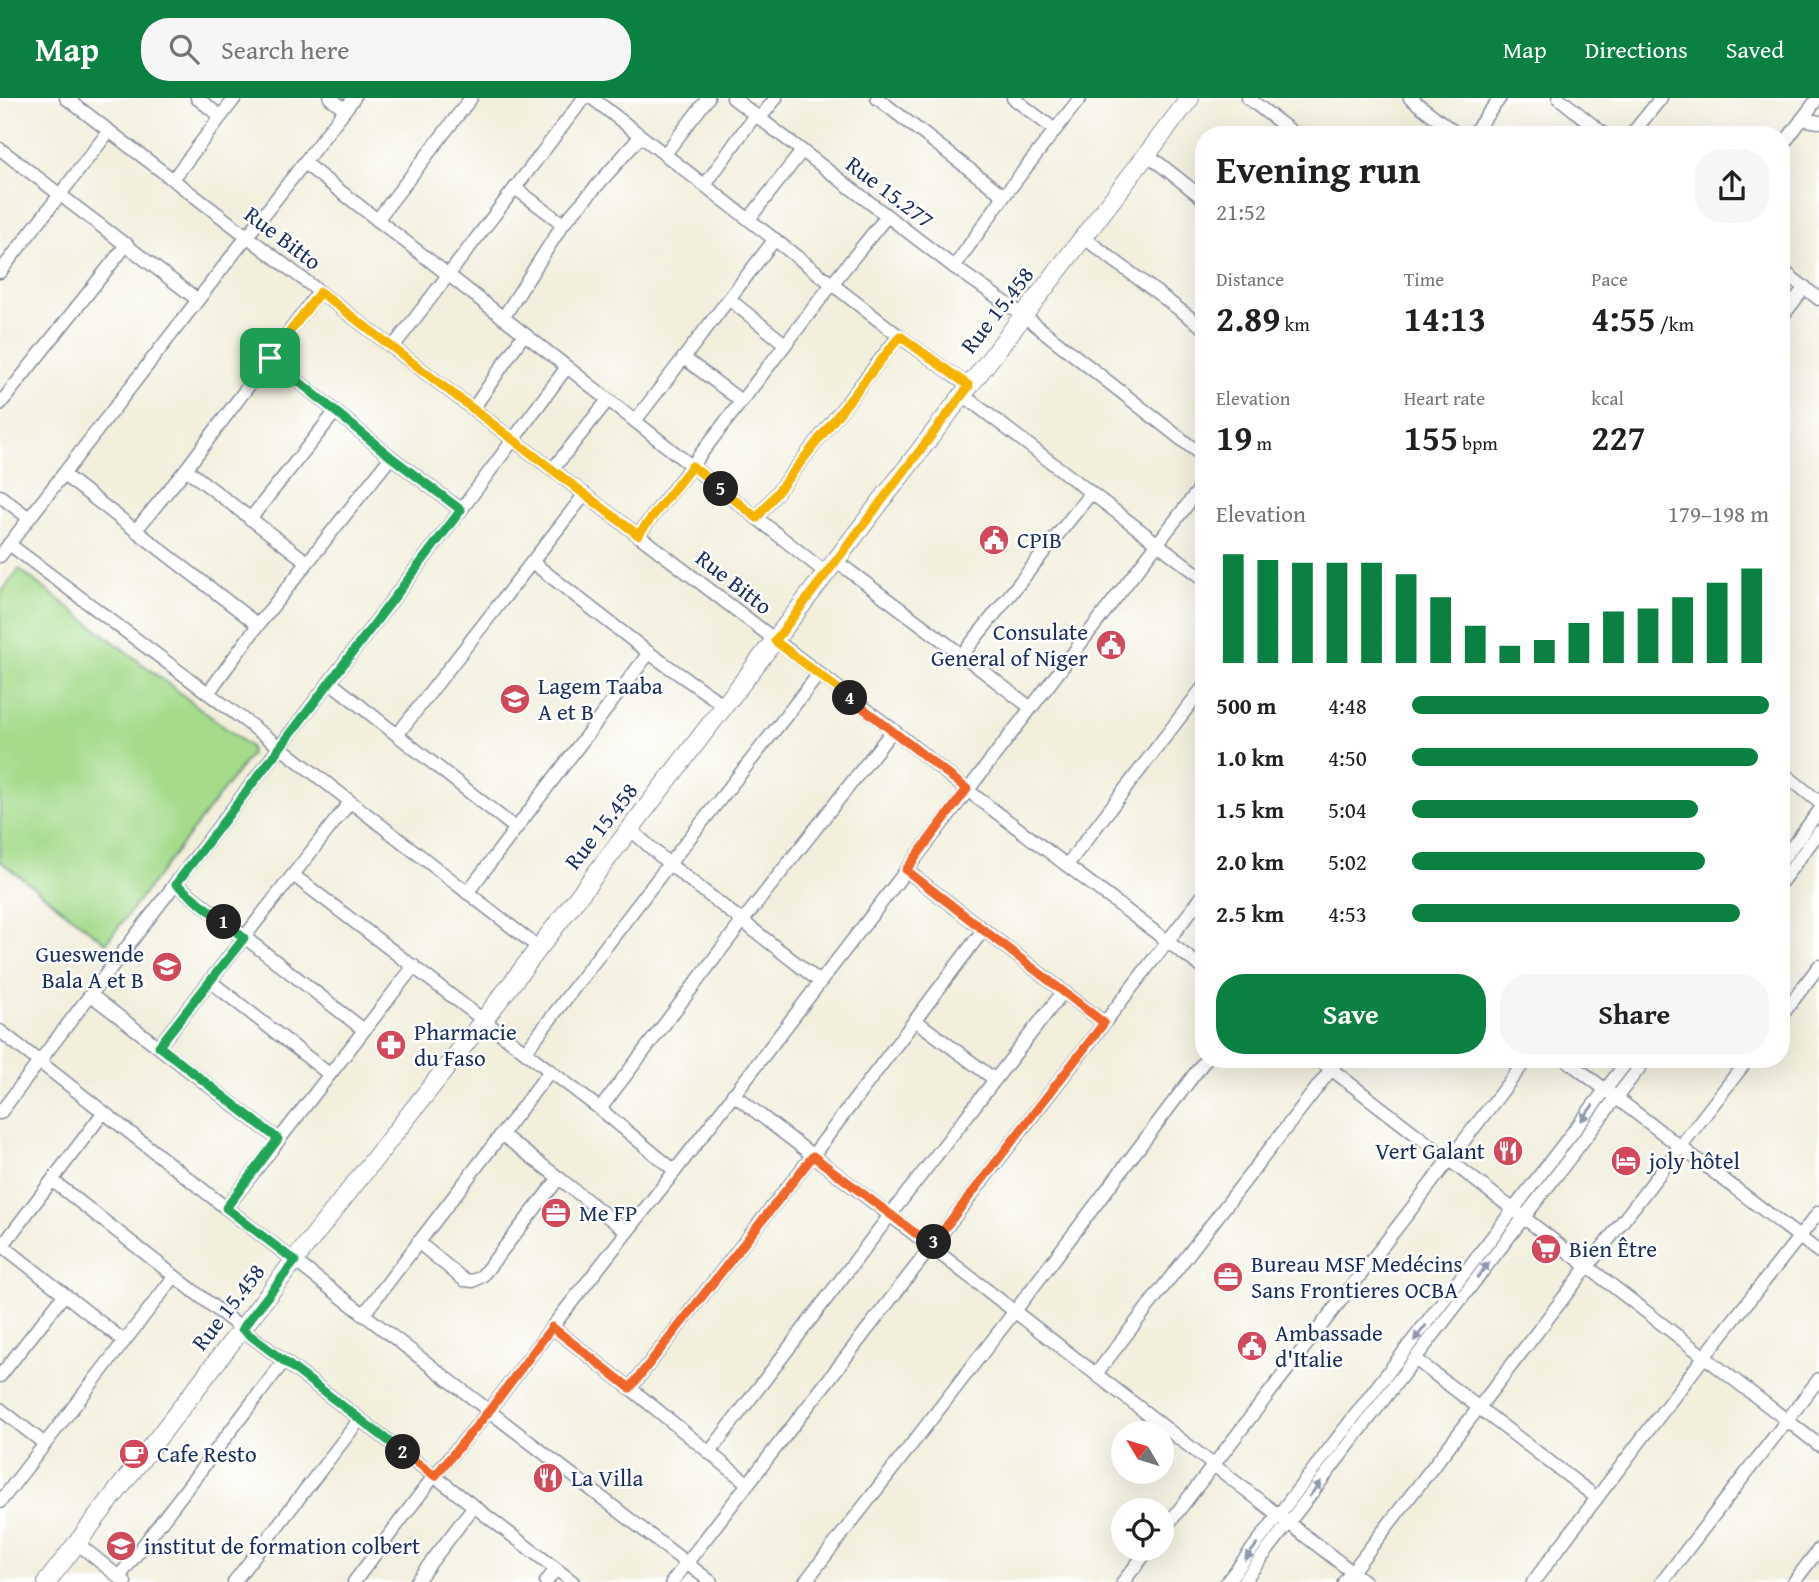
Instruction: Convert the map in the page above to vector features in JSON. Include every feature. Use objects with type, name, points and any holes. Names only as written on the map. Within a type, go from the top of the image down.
[{"type":"main road","name":"Rue 15.458","points":[[47,1582],[726,706],[1191,98]]},
{"type":"street","name":"Rue Bitto","points":[[66,98],[1195,962]]},
{"type":"street","points":[[197,98],[220,116]]},
{"type":"street","points":[[173,179],[234,98]]},
{"type":"street","points":[[330,98],[345,109]]},
{"type":"street","points":[[0,556],[354,98]]},
{"type":"street","points":[[377,220],[471,98]]},
{"type":"street","points":[[393,347],[584,98]]},
{"type":"street","points":[[592,98],[900,336],[1091,494],[1195,572]]},
{"type":"street","points":[[665,154],[708,98]]},
{"type":"street","name":"Rue 15.277","points":[[733,98],[954,267],[1023,316],[1195,450]]},
{"type":"street","points":[[705,185],[776,98]]},
{"type":"street","points":[[1013,98],[1055,130]]},
{"type":"street","points":[[954,267],[1004,196],[1080,98]]},
{"type":"street","points":[[1248,98],[1284,126]]},
{"type":"street","points":[[1410,98],[1446,126]]},
{"type":"street","points":[[1479,126],[1500,98]]},
{"type":"street","points":[[1559,98],[1594,126]]},
{"type":"street","points":[[1638,126],[1661,98]]},
{"type":"street","points":[[1790,135],[1818,98]]},
{"type":"street","points":[[881,99],[1004,196]]},
{"type":"street","points":[[1802,119],[1819,122]]},
{"type":"street","points":[[0,272],[109,131]]},
{"type":"street","points":[[503,318],[563,224],[641,136]]},
{"type":"street","points":[[0,150],[198,300]]},
{"type":"street","points":[[749,219],[802,151]]},
{"type":"street","points":[[1147,154],[1195,192]]},
{"type":"street","points":[[304,163],[757,518],[962,655],[1031,708]]},
{"type":"street","points":[[515,188],[563,224]]},
{"type":"street","points":[[638,535],[887,216]]},
{"type":"street","points":[[1083,237],[1195,321]]},
{"type":"street","points":[[635,421],[775,239]]},
{"type":"street","points":[[0,404],[127,244]]},
{"type":"street","points":[[1790,276],[1819,299]]},
{"type":"street","points":[[1790,307],[1805,287]]},
{"type":"street","points":[[136,530],[186,469],[320,292]]},
{"type":"street","points":[[729,299],[785,344]]},
{"type":"street","points":[[473,409],[524,334]]},
{"type":"street","points":[[757,518],[900,336]]},
{"type":"street","points":[[270,358],[391,457],[461,510]]},
{"type":"street","points":[[684,358],[741,401]]},
{"type":"street","points":[[0,1113],[461,510],[567,367]]},
{"type":"street","points":[[552,470],[608,400]]},
{"type":"street","points":[[250,519],[336,411]]},
{"type":"street","points":[[208,693],[258,625],[391,457]]},
{"type":"street","points":[[186,469],[307,562]]},
{"type":"street","points":[[64,475],[258,625]]},
{"type":"street","points":[[397,735],[585,494]]},
{"type":"street","points":[[962,655],[1091,494]]},
{"type":"street","points":[[354,1582],[675,1171],[1195,495]]},
{"type":"street","points":[[0,496],[29,518]]},
{"type":"street","points":[[9,544],[280,747],[539,948]]},
{"type":"street","points":[[532,562],[649,653],[726,706]]},
{"type":"street","points":[[467,893],[649,653]]},
{"type":"street","points":[[526,1052],[669,864],[819,674]]},
{"type":"street","points":[[330,682],[516,828]]},
{"type":"street","points":[[1067,865],[1195,698]]},
{"type":"street","points":[[600,1109],[893,730]]},
{"type":"street","points":[[1790,778],[1819,802]]},
{"type":"street","points":[[159,1046],[350,802]]},
{"type":"street","points":[[1790,849],[1819,811]]},
{"type":"street","points":[[629,829],[669,864],[819,981]]},
{"type":"street","points":[[1790,870],[1819,832]]},
{"type":"street","points":[[906,870],[1104,1023]]},
{"type":"street","points":[[293,875],[600,1109],[675,1171]]},
{"type":"street","points":[[176,884],[364,1030]]},
{"type":"street","points":[[672,1582],[1195,906]]},
{"type":"street","points":[[630,1388],[813,1156],[984,929]]},
{"type":"street","points":[[1790,1004],[1819,966]]},
{"type":"street","points":[[226,1208],[414,967]]},
{"type":"street","points":[[210,981],[329,1074]]},
{"type":"street","points":[[709,1453],[1063,992]]},
{"type":"street","points":[[91,995],[278,1139]]},
{"type":"street","points":[[915,1020],[994,1079]]},
{"type":"street","points":[[0,1031],[363,1315],[711,1582]]},
{"type":"street","points":[[805,1582],[1199,1068]]},
{"type":"street","points":[[1096,1374],[1332,1068]]},
{"type":"street","points":[[1340,1068],[1448,1159],[1819,1445]]},
{"type":"street","points":[[1174,1516],[1520,1068]]},
{"type":"street","points":[[1577,1068],[1819,1252]]},
{"type":"street","points":[[1227,1582],[1285,1519],[1415,1359],[1622,1068]]},
{"type":"street","points":[[1243,1582],[1285,1519],[1519,1214],[1639,1068]]},
{"type":"street","points":[[1348,1577],[1741,1068]]},
{"type":"street","points":[[363,1315],[550,1071]]},
{"type":"street","points":[[733,1094],[1285,1519],[1348,1577],[1365,1582]]},
{"type":"street","points":[[103,1113],[1,1247],[124,1341]]},
{"type":"street","points":[[501,1134],[627,1232]]},
{"type":"street","points":[[418,1241],[464,1280],[477,1280],[559,1178]]},
{"type":"street","points":[[53,1181],[174,1277],[573,1582]]},
{"type":"street","points":[[1533,1582],[1704,1357],[1819,1212]]},
{"type":"street","points":[[0,1502],[174,1277]]},
{"type":"street","points":[[0,1376],[64,1295]]},
{"type":"street","points":[[552,1327],[747,1483]]},
{"type":"street","points":[[1415,1359],[1597,1498]]},
{"type":"street","points":[[77,1543],[122,1580],[284,1361]]},
{"type":"street","points":[[1662,1582],[1819,1379]]},
{"type":"street","points":[[0,1409],[45,1444]]},
{"type":"street","points":[[234,1582],[360,1419]]},
{"type":"street","points":[[416,1582],[474,1506]]},
{"type":"street","points":[[1794,1582],[1819,1549]]},
{"type":"street","points":[[1123,1582],[1140,1561]]},
{"type":"street","points":[[545,1582],[556,1569]]},
{"type":"green space","points":[[19,569],[250,747],[251,754],[106,943],[0,861],[0,594]]},
{"type":"place","name":"CPIB","points":[[994,540]]},
{"type":"place","name":"Consulate General of Niger","points":[[1111,645]]},
{"type":"place","name":"Lagem Taaba A et B","points":[[515,699]]},
{"type":"place","name":"Gueswende Bala A et B","points":[[167,967]]},
{"type":"place","name":"Pharmacie du Faso","points":[[391,1045]]},
{"type":"place","name":"Vert Galant","points":[[1508,1151]]},
{"type":"place","name":"joly hôtel","points":[[1626,1161]]},
{"type":"place","name":"Me FP","points":[[556,1213]]},
{"type":"place","name":"Bien Être","points":[[1546,1249]]},
{"type":"place","name":"Bureau MSF Medécins Sans Frontieres OCBA","points":[[1228,1277]]},
{"type":"place","name":"Ambassade d'Italie","points":[[1252,1346]]},
{"type":"place","name":"Cafe Resto","points":[[134,1454]]},
{"type":"place","name":"La Villa","points":[[548,1478]]},
{"type":"place","name":"institut de formation colbert","points":[[121,1546]]},
{"type":"route","points":[[320,292],[638,535],[692,466],[757,518],[900,336],[969,386],[775,641],[967,789],[906,870],[1104,1023],[931,1245],[813,1156],[630,1388],[552,1327],[489,1411],[435,1476],[242,1329],[295,1261],[226,1208],[278,1139],[159,1046],[244,938],[176,884],[461,510],[391,457],[270,358],[320,292]]}]
